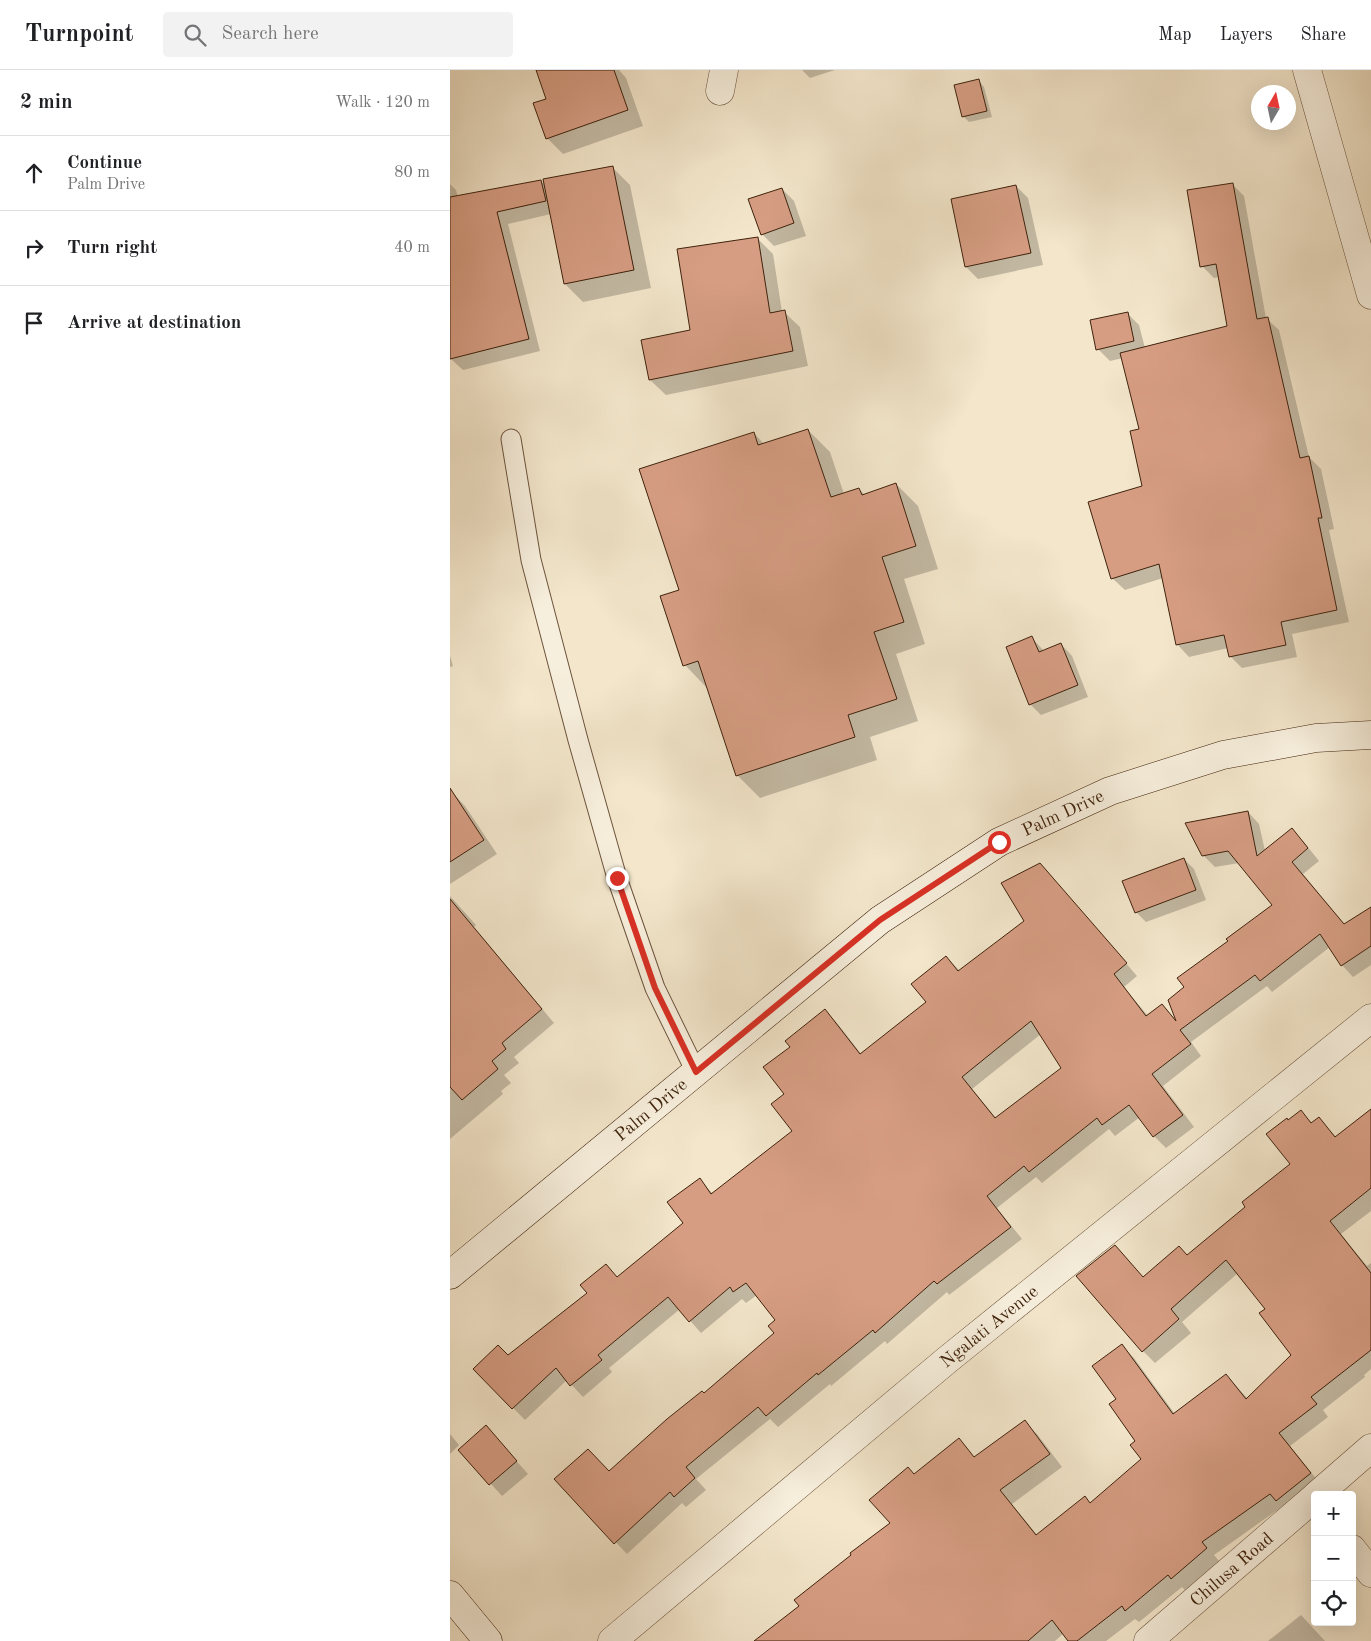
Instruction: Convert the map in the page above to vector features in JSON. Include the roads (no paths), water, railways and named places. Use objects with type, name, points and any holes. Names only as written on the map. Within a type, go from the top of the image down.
[{"type":"street","points":[[1307,70],[1371,295]]},
{"type":"street","name":"Palm Drive","points":[[450,1274],[880,920],[999,842],[1110,791],[1223,755],[1316,738],[1371,735]]},
{"type":"street","name":"Ngalati Avenue","points":[[612,1641],[947,1360],[1371,1018]]},
{"type":"street","name":"Chilusa Road","points":[[1323,1491],[1371,1448]]},
{"type":"street","name":"Chilusa Road","points":[[1148,1641],[1311,1501]]},
{"type":"street","points":[[1356,1554],[1371,1573]]},
{"type":"street","points":[[450,1595],[488,1641]]},
{"type":"lane","points":[[510,439],[530,560],[617,878],[655,988],[696,1072]]}]
